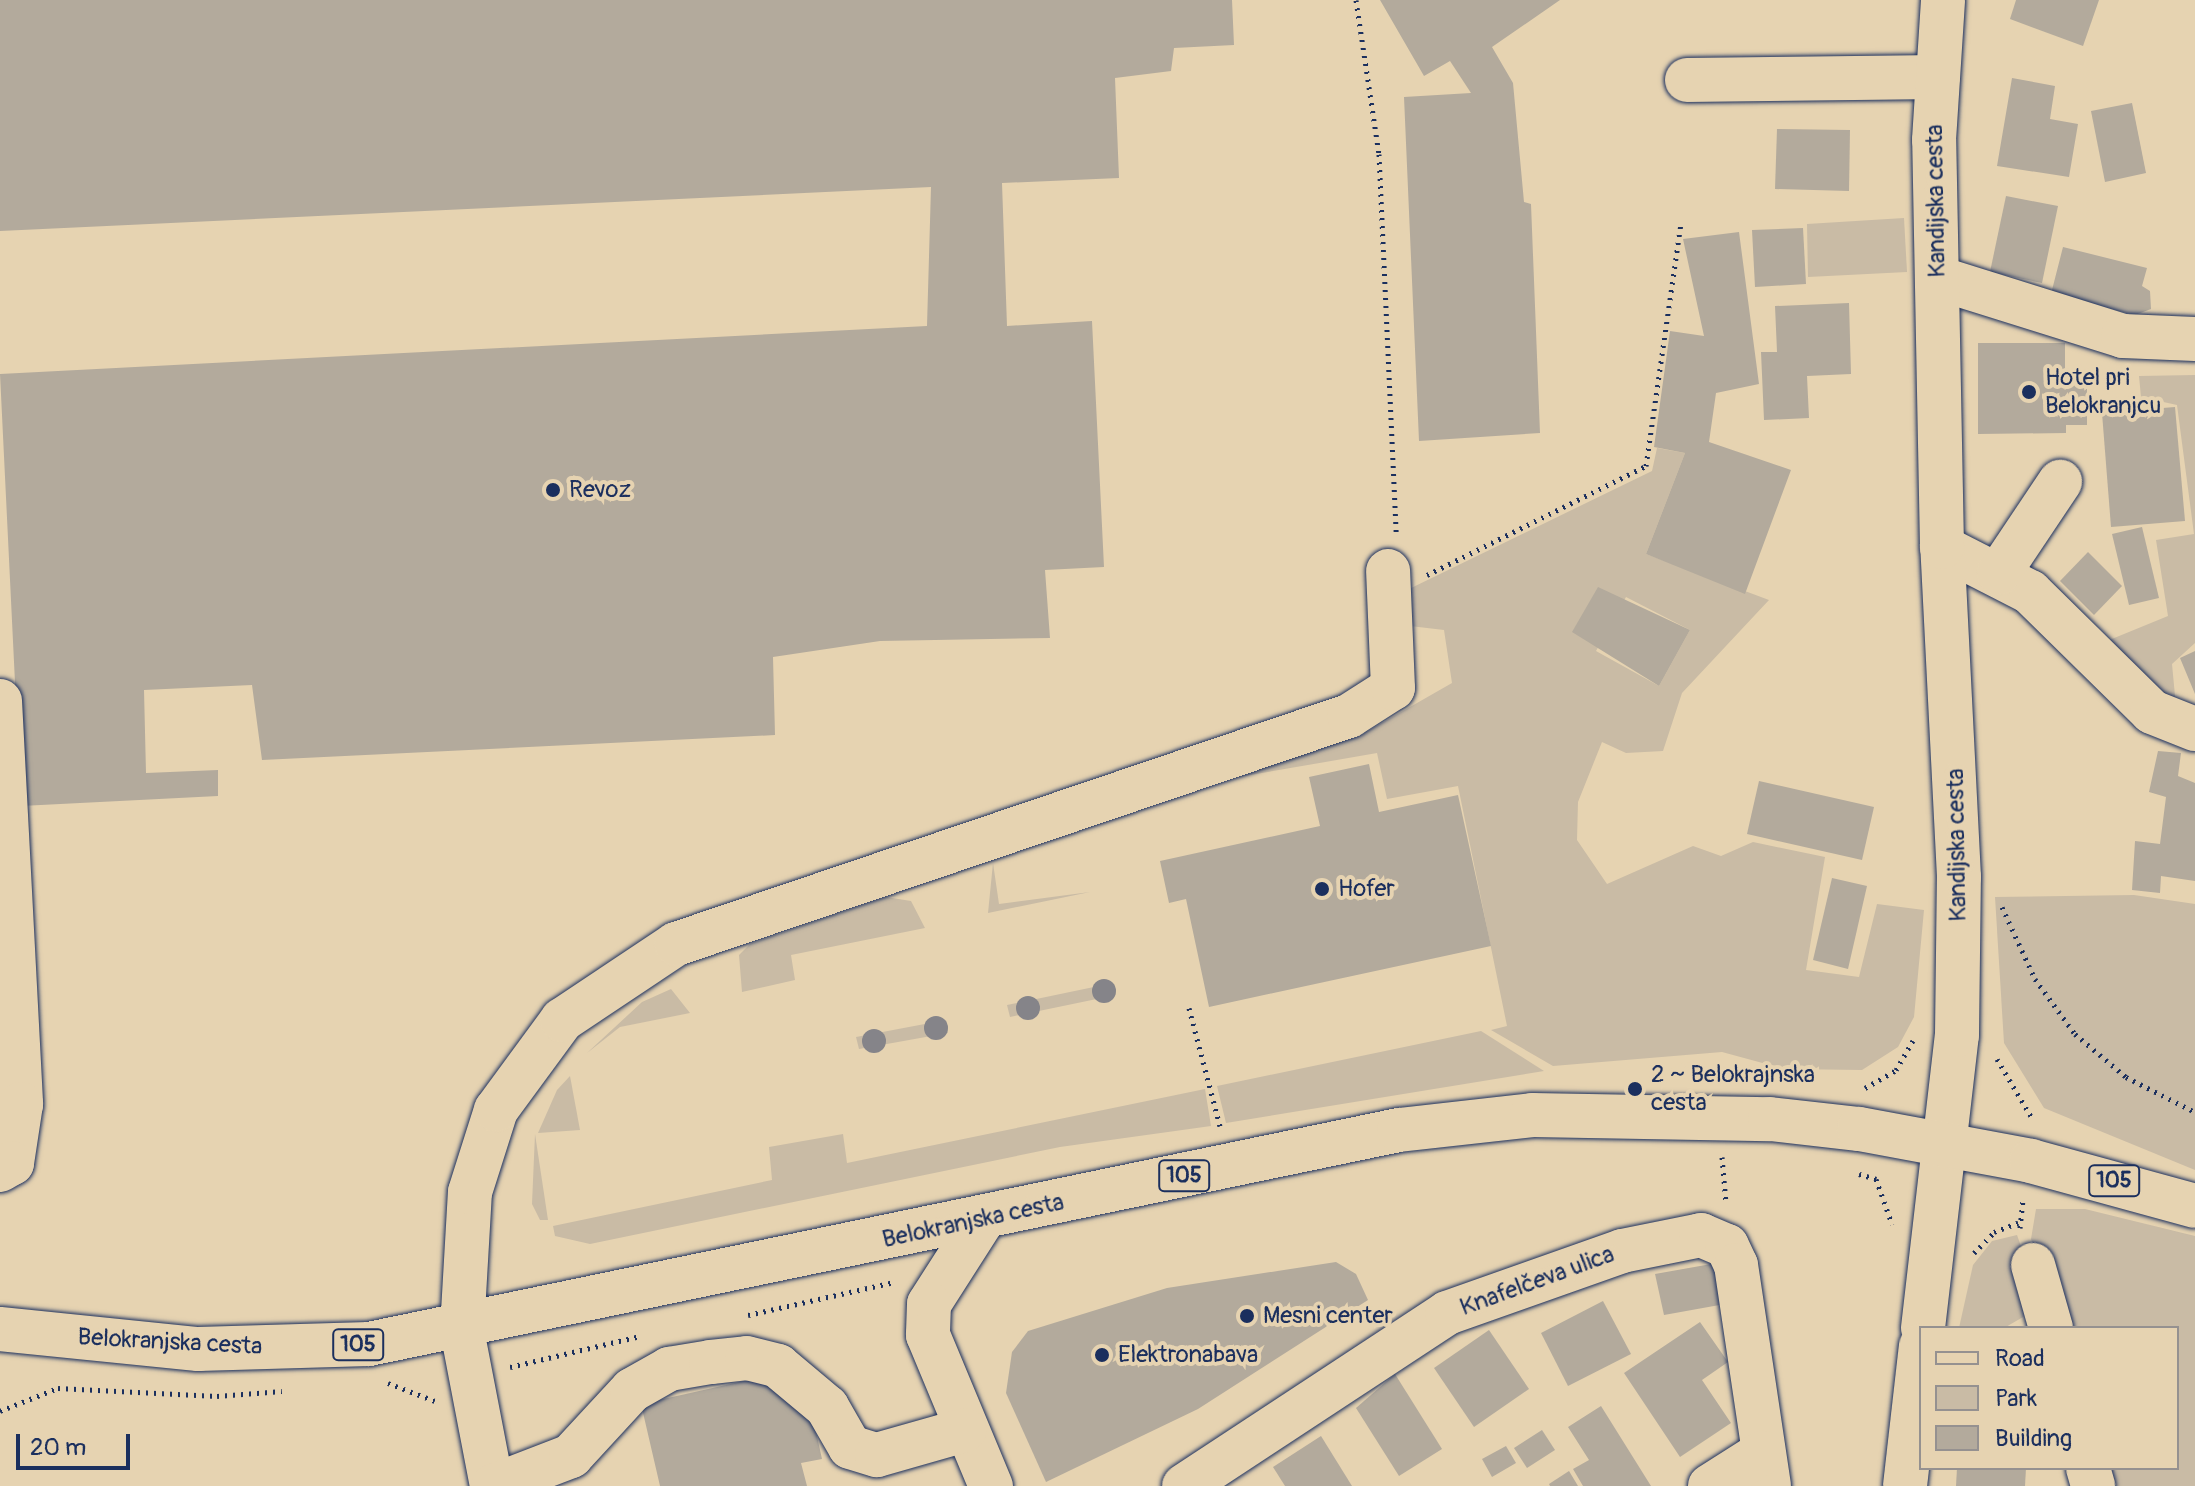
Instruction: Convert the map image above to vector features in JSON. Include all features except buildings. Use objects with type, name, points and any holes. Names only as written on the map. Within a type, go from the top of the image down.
[{"type":"main road","name":"Kandijska cesta","points":[[1923,1326],[1947,1143],[1959,877],[1942,547],[1938,77],[1943,0]]},
{"type":"main road","points":[[1687,80],[1938,77]]},
{"type":"main road","points":[[1938,278],[2123,336],[2195,339]]},
{"type":"main road","points":[[1999,573],[2060,482]]},
{"type":"main road","points":[[1942,547],[1999,573],[2069,624],[2152,712],[2195,729]]},
{"type":"main road","points":[[965,1430],[877,1455],[850,1447],[827,1407],[778,1366],[747,1358],[711,1362],[669,1369],[632,1390],[571,1456],[492,1486],[462,1330],[479,1151],[496,1110],[562,1020],[676,944],[1349,716],[1393,688],[1401,567]]},
{"type":"main road","points":[[0,701],[21,1104],[12,1163],[0,1170]]},
{"type":"main road","name":"Belokranjska cesta","points":[[0,1329],[198,1349],[369,1344],[462,1330],[1399,1130],[1532,1115],[1770,1119],[1947,1143]]},
{"type":"main road","name":"105","points":[[1947,1143],[2195,1206]]},
{"type":"main road","points":[[984,1218],[929,1304],[928,1335],[965,1430],[991,1486]]},
{"type":"main road","name":"Knafelčeva ulica","points":[[1184,1486],[1447,1313],[1622,1251],[1701,1235],[1727,1246]]},
{"type":"main road","points":[[1710,1486],[1766,1469],[1744,1310],[1727,1246]]},
{"type":"main road","points":[[2033,1265],[2050,1326]]},
{"type":"main road","points":[[1905,1486],[1919,1364]]},
{"type":"path","points":[[1356,0],[1379,154],[1401,567],[1646,466],[1681,223]]},
{"type":"path","points":[[1999,898],[2035,979],[2075,1034],[2126,1077],[2195,1112]]},
{"type":"path","points":[[1189,1008],[1221,1131]]},
{"type":"path","points":[[1727,1246],[1722,1157],[1738,1159]]},
{"type":"path","points":[[374,1384],[390,1383],[439,1403],[445,1414]]},
{"type":"path","points":[[0,1411],[58,1388],[217,1396],[296,1390]]},
{"type":"green space","points":[[1904,218],[1907,272],[1808,277],[1807,224]]},
{"type":"green space","points":[[2195,375],[2195,643],[2172,664],[2177,717],[2102,643],[2168,616],[2156,540],[2194,534],[2177,405],[2141,397],[2139,376]]},
{"type":"green space","points":[[1657,448],[1685,453],[1646,554],[1769,600],[1682,693],[1663,751],[1626,753],[1602,742],[1578,802],[1577,840],[1607,884],[1693,846],[1721,856],[1753,842],[1825,857],[1806,970],[1859,977],[1877,904],[1924,910],[1914,1017],[1898,1047],[1862,1070],[1785,1069],[1722,1052],[1553,1066],[1491,1030],[1507,1026],[1458,786],[1387,799],[1377,753],[1239,777],[1368,731],[1452,683],[1444,630],[1410,626],[1407,590],[1652,471]],"holes":[[[1626,597],[1690,630],[1659,686],[1596,651]]]},
{"type":"green space","points":[[993,863],[999,904],[1090,892],[988,913]]},
{"type":"green space","points":[[2134,895],[2195,904],[2195,1170],[2044,1108],[2004,1043],[1995,897]]},
{"type":"green space","points":[[886,897],[911,901],[925,928],[791,955],[795,980],[742,992],[739,955],[750,944]]},
{"type":"green space","points":[[1113,983],[1116,995],[1010,1017],[1007,1005]]},
{"type":"green space","points":[[671,989],[690,1013],[620,1027],[587,1053],[642,1002]]},
{"type":"green space","points":[[946,1020],[948,1033],[859,1049],[856,1037]]},
{"type":"green space","points":[[1481,1031],[1544,1071],[1226,1123],[1217,1086]]},
{"type":"green space","points":[[570,1076],[580,1130],[538,1133],[557,1090]]},
{"type":"green space","points":[[1205,1089],[1211,1126],[1060,1147],[590,1244],[555,1236],[553,1226],[772,1180],[769,1147],[843,1134],[847,1163]]},
{"type":"green space","points":[[535,1134],[548,1220],[540,1220],[532,1204]]},
{"type":"green space","points":[[2036,1209],[2085,1209],[2195,1236],[2195,1486],[2108,1486],[2104,1470],[2179,1470],[2179,1326],[2063,1326],[2031,1239]]},
{"type":"green space","points":[[2017,1235],[2042,1306],[2007,1326],[1959,1326],[1973,1265],[1992,1241]]},
{"type":"place","name":"Hotel pri Belokranjcu","points":[[2029,392]]},
{"type":"place","name":"Revoz","points":[[553,490]]},
{"type":"place","name":"Hofer","points":[[1322,889]]},
{"type":"place","name":"2 ~ Belokrajnska cesta","points":[[1635,1089]]},
{"type":"place","name":"Mesni center","points":[[1247,1316]]},
{"type":"place","name":"Elektronabava","points":[[1102,1355]]}]
